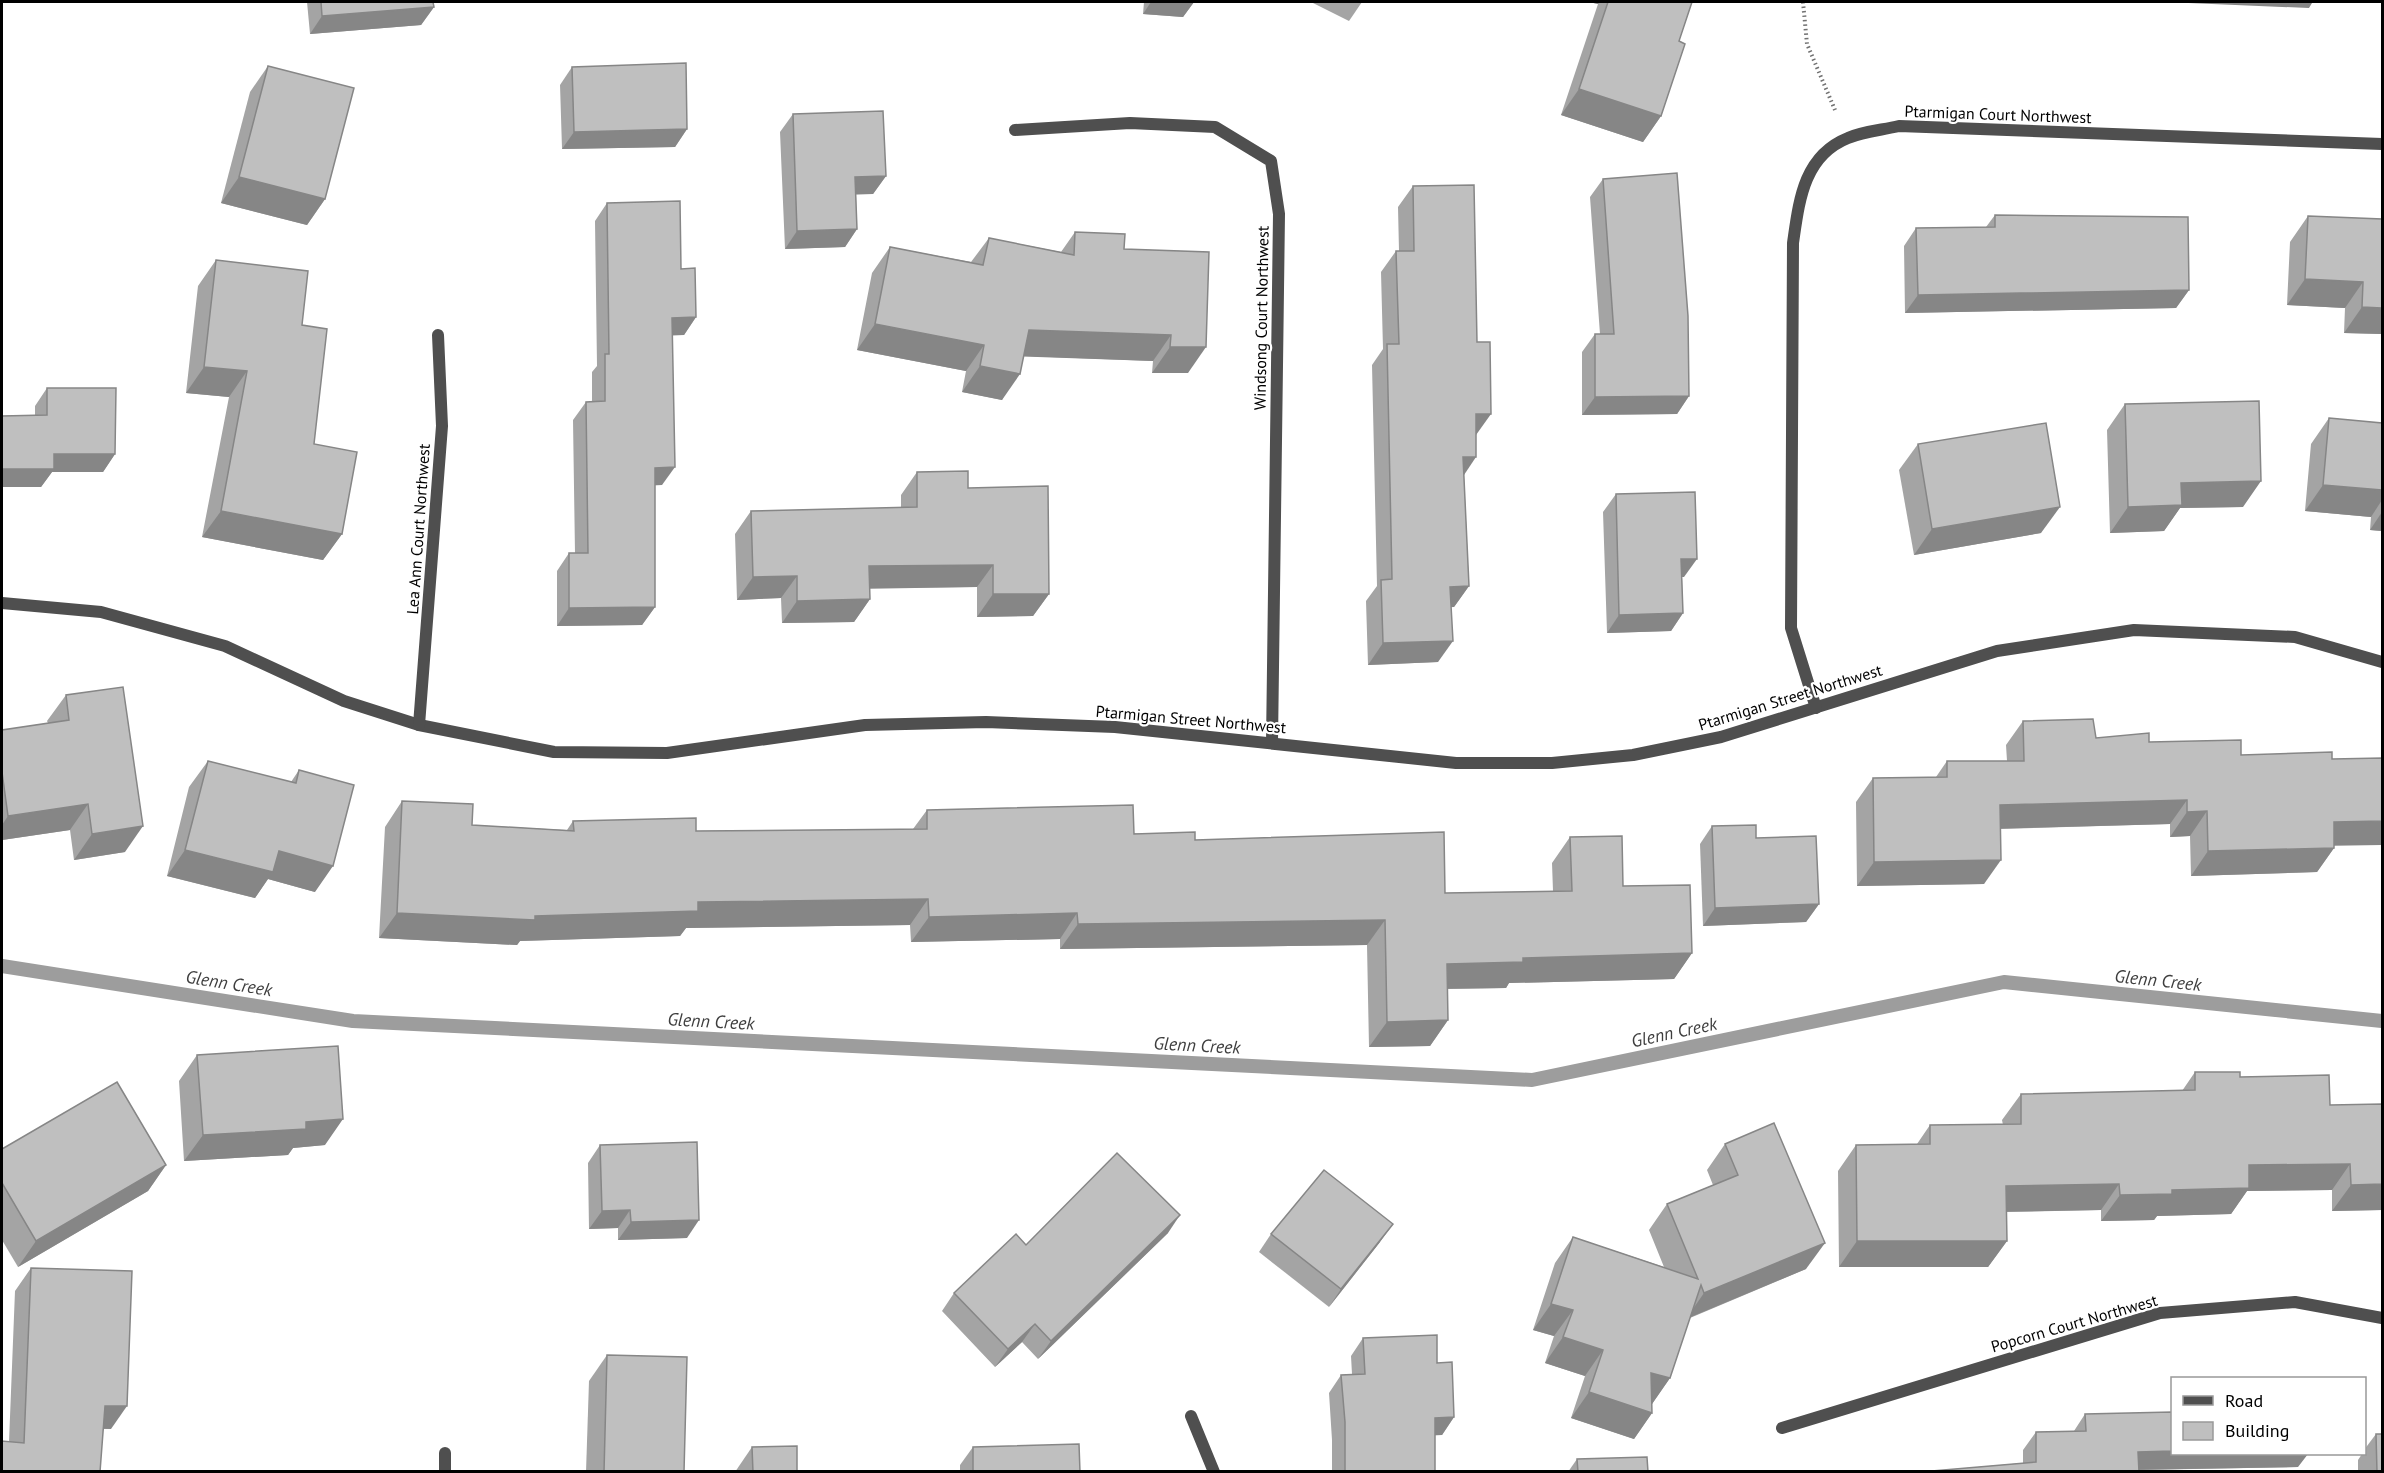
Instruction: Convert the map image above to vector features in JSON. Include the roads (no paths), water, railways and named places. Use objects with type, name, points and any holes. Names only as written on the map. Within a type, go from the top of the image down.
[{"type":"street","name":"Windsong Court Northwest","points":[[1015,130],[1130,123],[1215,127],[1271,161],[1279,214],[1272,743]]},
{"type":"street","name":"Ptarmigan Court Northwest","points":[[1816,708],[1791,628],[1793,243],[1801,191],[1817,160],[1847,138],[1899,126],[2382,144]]},
{"type":"street","name":"Lea Ann Court Northwest","points":[[419,725],[442,426],[438,335]]},
{"type":"street","name":"Ptarmigan Street Northwest","points":[[2,603],[101,612],[225,646],[344,701],[419,725],[554,752],[667,753],[865,725],[986,722],[1116,727],[1456,763],[1552,762],[1633,755],[1721,737],[1997,651],[2134,630],[2295,637],[2382,662]]},
{"type":"street","name":"Popcorn Court Northwest","points":[[1782,1428],[2160,1313],[2295,1302],[2382,1318]]},
{"type":"street","points":[[1191,1416],[1214,1472]]},
{"type":"street","points":[[445,1453],[445,1472]]},
{"type":"waterway","name":"Glenn Creek","points":[[2,966],[353,1021],[1532,1080],[2004,982],[2382,1021]]}]
